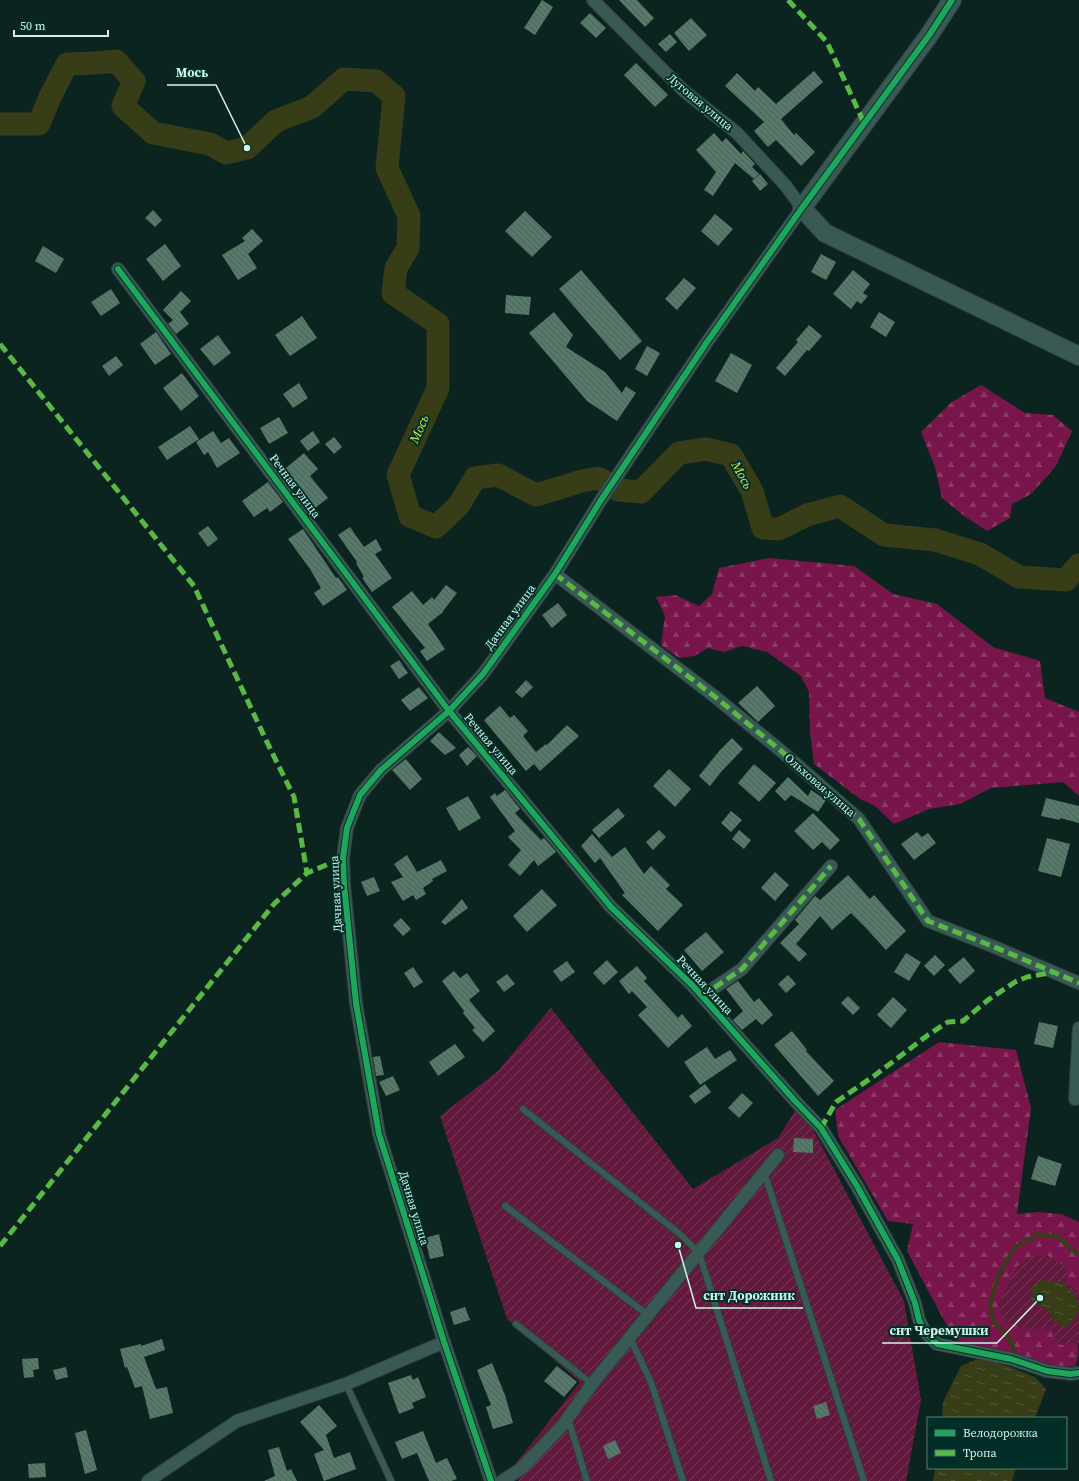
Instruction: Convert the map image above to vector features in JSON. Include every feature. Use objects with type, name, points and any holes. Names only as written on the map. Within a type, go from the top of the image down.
[{"type":"street","name":"Луговая улица","points":[[593,0],[684,91],[737,133],[786,186],[802,208]]},
{"type":"street","points":[[952,0],[925,40],[802,208],[824,233],[1079,356]]},
{"type":"street","name":"Дачная улица","points":[[491,1481],[444,1342],[379,1134],[356,1003],[344,885],[343,858],[347,828],[360,795],[381,770],[449,711],[483,674],[555,574],[600,500],[707,342],[802,208]]},
{"type":"street","name":"Речная улица","points":[[118,270],[449,711],[611,907],[702,996],[821,1128],[857,1186],[898,1260],[915,1302],[919,1320],[925,1332],[937,1344],[1011,1359],[1047,1371],[1070,1374],[1079,1373]]},
{"type":"street","name":"Ольховая улица","points":[[555,574],[714,696],[859,818],[928,921],[1079,982]]},
{"type":"street","points":[[702,996],[742,969],[831,866]]},
{"type":"street","points":[[1075,1099],[1079,1028]]},
{"type":"street","points":[[502,1481],[522,1468],[563,1425],[592,1384],[778,1155]]},
{"type":"street","points":[[148,1481],[237,1421],[346,1384],[444,1342]]},
{"type":"lane","points":[[523,1109],[681,1235],[699,1253],[771,1481]]},
{"type":"lane","points":[[764,1172],[864,1481]]},
{"type":"lane","points":[[505,1206],[648,1315]]},
{"type":"lane","points":[[516,1324],[592,1384]]},
{"type":"lane","points":[[630,1338],[651,1382],[683,1481]]},
{"type":"lane","points":[[346,1384],[391,1481]]},
{"type":"lane","points":[[568,1418],[587,1481]]},
{"type":"green space","points":[[981,385],[1025,413],[1053,415],[1072,431],[1056,466],[1031,494],[1012,504],[1010,518],[987,531],[963,515],[942,498],[935,467],[921,432],[952,402]]},
{"type":"green space","points":[[769,558],[854,566],[893,594],[937,604],[993,647],[1040,661],[1045,698],[1079,712],[1079,796],[1063,782],[991,788],[960,804],[929,809],[894,824],[875,806],[860,799],[814,764],[810,731],[809,692],[801,676],[767,652],[742,646],[724,652],[708,648],[694,656],[679,658],[661,645],[665,616],[656,597],[675,595],[699,606],[712,594],[719,568]]},
{"type":"green space","points":[[939,1042],[1016,1050],[1031,1108],[1017,1214],[1039,1212],[1061,1214],[1079,1222],[1079,1291],[1075,1291],[1067,1283],[1008,1287],[998,1306],[1024,1329],[1051,1329],[1077,1342],[1078,1354],[1075,1366],[1060,1367],[993,1349],[966,1345],[954,1339],[907,1251],[913,1224],[888,1221],[838,1136],[835,1110]]},
{"type":"shaded area","points":[[551,1008],[693,1189],[778,1138],[795,1111],[811,1126],[904,1301],[921,1400],[906,1481],[519,1481],[513,1467],[580,1382],[507,1319],[440,1116],[498,1071]]},
{"type":"shaded area","points":[[1034,1255],[1048,1256],[1067,1267],[1067,1283],[1075,1291],[1079,1291],[1079,1345],[1077,1342],[1060,1345],[1051,1329],[1024,1329],[1004,1321],[998,1306],[1017,1266]]},
{"type":"water","points":[[1041,1280],[1062,1282],[1075,1295],[1079,1306],[1079,1311],[1067,1328],[1055,1322],[1046,1309],[1031,1302],[1031,1289]]},
{"type":"water","points":[[980,1358],[1010,1367],[1035,1377],[1046,1389],[1035,1417],[942,1417],[943,1402],[961,1366]]},
{"type":"water","points":[[935,1469],[1016,1469],[1012,1481],[933,1481]]},
{"type":"building","points":[[542,0],[553,7],[535,35],[524,28]]},
{"type":"building","points":[[619,0],[637,0],[654,18],[645,27]]},
{"type":"building","points":[[590,13],[606,28],[596,38],[580,23]]},
{"type":"building","points":[[691,18],[707,35],[689,51],[674,33]]},
{"type":"building","points":[[670,34],[677,42],[666,52],[658,44]]},
{"type":"building","points":[[636,63],[668,95],[655,107],[624,75]]},
{"type":"building","points":[[814,71],[823,82],[781,119],[794,135],[796,133],[815,152],[801,166],[776,140],[768,147],[754,131],[764,122],[725,86],[737,73],[755,91],[758,87],[776,104]]},
{"type":"building","points":[[714,133],[722,142],[726,138],[741,154],[743,151],[755,164],[752,167],[759,174],[754,179],[735,163],[713,196],[704,190],[716,172],[696,150]]},
{"type":"building","points":[[760,174],[768,184],[760,191],[752,181]]},
{"type":"building","points":[[153,210],[162,220],[155,227],[145,218]]},
{"type":"building","points":[[525,211],[552,237],[532,257],[505,231]]},
{"type":"building","points":[[715,214],[733,229],[718,246],[701,231]]},
{"type":"building","points":[[252,229],[263,241],[248,254],[257,268],[238,280],[222,255],[245,241],[242,238]]},
{"type":"building","points":[[165,244],[181,266],[163,281],[146,259]]},
{"type":"building","points":[[43,246],[64,259],[56,273],[35,261]]},
{"type":"building","points":[[821,254],[836,262],[826,280],[811,272]]},
{"type":"building","points":[[581,270],[642,341],[620,360],[559,289]]},
{"type":"building","points":[[853,270],[870,284],[863,293],[868,296],[861,304],[857,301],[851,309],[833,294]]},
{"type":"building","points":[[684,278],[696,288],[677,310],[665,299]]},
{"type":"building","points":[[111,289],[120,303],[101,316],[91,302]]},
{"type":"building","points":[[181,291],[191,301],[180,312],[189,324],[176,334],[168,324],[173,320],[163,310]]},
{"type":"building","points":[[506,295],[531,297],[529,315],[505,313]]},
{"type":"building","points":[[554,312],[573,335],[566,347],[605,372],[622,393],[626,386],[636,393],[617,421],[587,401],[529,333]]},
{"type":"building","points":[[879,312],[895,322],[886,337],[870,327]]},
{"type":"building","points":[[302,316],[317,338],[290,356],[275,335]]},
{"type":"building","points":[[809,325],[822,336],[809,351],[807,350],[785,376],[776,368],[798,342],[796,340]]},
{"type":"building","points":[[156,332],[171,354],[155,365],[140,344]]},
{"type":"building","points":[[218,335],[231,353],[214,366],[200,349]]},
{"type":"building","points":[[647,346],[660,353],[647,376],[635,369]]},
{"type":"building","points":[[731,353],[752,365],[737,393],[715,381]]},
{"type":"building","points":[[116,356],[123,365],[109,376],[102,366]]},
{"type":"building","points":[[182,373],[199,396],[181,411],[163,388]]},
{"type":"building","points":[[299,383],[308,398],[293,408],[283,394]]},
{"type":"building","points":[[279,417],[288,433],[269,444],[260,428]]},
{"type":"building","points":[[190,426],[199,439],[167,460],[158,447]]},
{"type":"building","points":[[213,431],[221,443],[229,438],[240,453],[217,468],[208,452],[204,455],[196,442]]},
{"type":"building","points":[[313,431],[320,442],[308,451],[300,441]]},
{"type":"building","points":[[334,437],[342,447],[334,454],[325,444]]},
{"type":"building","points":[[304,453],[318,469],[310,476],[328,498],[315,508],[297,486],[293,490],[280,473]]},
{"type":"building","points":[[268,482],[283,502],[270,512],[267,508],[254,517],[242,501]]},
{"type":"building","points":[[208,526],[218,539],[208,547],[198,533]]},
{"type":"building","points":[[350,527],[364,547],[376,539],[382,550],[375,554],[392,578],[372,592],[362,578],[364,577],[356,563],[357,562],[338,535]]},
{"type":"building","points":[[303,529],[336,578],[338,577],[347,590],[323,606],[314,593],[321,588],[310,569],[288,539]]},
{"type":"building","points":[[446,585],[457,593],[443,612],[428,624],[445,649],[427,661],[420,651],[425,648],[392,607],[412,591],[423,605],[432,597],[434,600]]},
{"type":"building","points":[[558,603],[567,615],[552,628],[542,615]]},
{"type":"building","points":[[399,660],[408,673],[399,679],[390,666]]},
{"type":"building","points":[[526,680],[533,687],[522,698],[515,692]]},
{"type":"building","points":[[757,686],[775,706],[758,722],[738,703]]},
{"type":"building","points":[[419,687],[428,698],[410,711],[401,700]]},
{"type":"building","points":[[500,706],[510,718],[514,715],[528,731],[523,736],[536,752],[546,744],[547,745],[567,725],[579,736],[540,771],[534,764],[526,771],[484,720]]},
{"type":"building","points":[[439,732],[456,748],[445,755],[430,741]]},
{"type":"building","points":[[732,738],[743,749],[710,786],[699,776]]},
{"type":"building","points":[[468,747],[477,756],[467,766],[459,755]]},
{"type":"building","points":[[406,759],[422,779],[410,790],[392,770]]},
{"type":"building","points":[[754,764],[776,783],[759,802],[738,783]]},
{"type":"building","points":[[669,769],[691,789],[675,807],[653,786]]},
{"type":"building","points":[[788,777],[808,796],[811,790],[826,800],[818,812],[791,795],[785,801],[775,791]]},
{"type":"building","points":[[505,790],[520,809],[515,813],[541,840],[544,838],[556,852],[538,866],[534,860],[520,876],[508,865],[521,850],[508,837],[515,831],[490,797],[495,793],[497,796]]},
{"type":"building","points":[[468,796],[481,818],[459,831],[446,808]]},
{"type":"building","points":[[1046,798],[1079,806],[1079,823],[1060,818],[1060,820],[1041,816]]},
{"type":"building","points":[[618,808],[625,816],[599,838],[592,830]]},
{"type":"building","points":[[731,811],[742,820],[731,832],[721,823]]},
{"type":"building","points":[[813,813],[840,840],[830,850],[822,842],[813,850],[794,831]]},
{"type":"building","points":[[659,830],[666,837],[653,850],[646,842]]},
{"type":"building","points":[[739,830],[751,840],[744,849],[732,839]]},
{"type":"building","points":[[917,832],[922,837],[928,833],[936,843],[914,860],[901,844]]},
{"type":"building","points":[[592,834],[612,857],[625,847],[644,874],[651,866],[670,885],[666,889],[683,905],[658,931],[622,895],[625,893],[600,858],[595,863],[581,846]]},
{"type":"building","points":[[1047,838],[1070,844],[1061,877],[1038,871]]},
{"type":"building","points":[[407,855],[417,872],[441,860],[447,871],[432,879],[433,881],[423,888],[426,894],[416,900],[413,895],[403,901],[391,882],[403,877],[394,864]]},
{"type":"building","points":[[775,872],[789,885],[775,901],[761,888]]},
{"type":"building","points":[[848,875],[870,899],[874,895],[906,931],[886,950],[851,913],[832,930],[820,916],[796,944],[807,954],[799,962],[780,943],[799,924],[795,920],[815,896],[820,900]]},
{"type":"building","points":[[374,877],[380,891],[367,896],[361,882]]},
{"type":"building","points":[[542,889],[557,905],[527,932],[513,916]]},
{"type":"building","points":[[462,899],[468,908],[445,925],[441,922]]},
{"type":"building","points":[[401,918],[411,929],[403,936],[393,925]]},
{"type":"building","points":[[706,932],[724,952],[702,971],[684,950]]},
{"type":"building","points":[[906,953],[921,962],[909,981],[894,972]]},
{"type":"building","points":[[935,955],[945,965],[934,976],[924,966]]},
{"type":"building","points":[[964,957],[975,971],[960,984],[948,970]]},
{"type":"building","points":[[607,960],[618,972],[604,985],[593,973]]},
{"type":"building","points":[[567,961],[575,972],[561,982],[553,971]]},
{"type":"building","points":[[637,966],[647,978],[644,981],[655,993],[678,1018],[682,1014],[692,1026],[668,1048],[638,1015],[647,1007],[632,991],[629,994],[619,981]]},
{"type":"building","points":[[413,967],[423,982],[414,988],[404,973]]},
{"type":"building","points":[[454,971],[460,978],[467,973],[480,991],[469,1000],[495,1031],[483,1042],[472,1030],[475,1028],[463,1013],[464,1011],[442,981]]},
{"type":"building","points":[[507,974],[515,984],[504,992],[496,982]]},
{"type":"building","points":[[788,975],[796,984],[786,993],[778,984]]},
{"type":"building","points":[[738,981],[754,1002],[759,998],[773,1015],[762,1025],[756,1019],[742,1030],[733,1020],[743,1011],[726,989]]},
{"type":"building","points":[[848,996],[860,1008],[853,1015],[841,1003]]},
{"type":"building","points":[[893,997],[907,1010],[891,1028],[877,1015]]},
{"type":"building","points":[[1039,1022],[1058,1026],[1053,1048],[1034,1044]]},
{"type":"building","points":[[792,1031],[807,1050],[806,1051],[834,1081],[818,1096],[774,1045]]},
{"type":"building","points":[[455,1044],[465,1057],[438,1076],[429,1062]]},
{"type":"building","points":[[707,1047],[715,1059],[730,1050],[737,1060],[700,1085],[684,1062]]},
{"type":"building","points":[[380,1056],[384,1075],[376,1076],[373,1057]]},
{"type":"building","points":[[393,1076],[400,1090],[386,1096],[379,1082]]},
{"type":"building","points":[[705,1084],[711,1092],[695,1104],[689,1096]]},
{"type":"building","points":[[742,1093],[753,1103],[739,1118],[728,1108]]},
{"type":"building","points":[[794,1138],[813,1139],[813,1153],[793,1152]]},
{"type":"building","points":[[1038,1156],[1062,1164],[1055,1186],[1031,1179]]},
{"type":"building","points":[[439,1234],[444,1256],[430,1259],[425,1238]]},
{"type":"building","points":[[465,1307],[470,1320],[454,1325],[450,1312]]},
{"type":"building","points":[[162,1339],[165,1350],[144,1357],[156,1389],[167,1387],[173,1413],[150,1419],[142,1386],[135,1388],[127,1367],[125,1368],[120,1349],[141,1344],[141,1346]]},
{"type":"building","points":[[38,1358],[39,1369],[33,1370],[34,1377],[24,1378],[22,1359]]},
{"type":"building","points":[[492,1363],[505,1395],[513,1423],[493,1429],[486,1407],[491,1405],[477,1370]]},
{"type":"building","points":[[557,1366],[577,1382],[564,1397],[544,1381]]},
{"type":"building","points":[[66,1367],[68,1377],[56,1380],[53,1370]]},
{"type":"building","points":[[411,1375],[413,1380],[418,1377],[426,1397],[412,1403],[414,1408],[399,1414],[388,1383]]},
{"type":"building","points":[[826,1402],[830,1415],[817,1419],[813,1406]]},
{"type":"building","points":[[319,1405],[337,1426],[326,1435],[334,1458],[350,1452],[356,1469],[324,1481],[314,1454],[324,1450],[300,1422]]},
{"type":"building","points":[[86,1430],[97,1470],[85,1474],[75,1433]]},
{"type":"building","points":[[423,1431],[436,1463],[447,1458],[457,1479],[451,1481],[429,1481],[417,1453],[402,1459],[395,1442]]},
{"type":"building","points":[[615,1440],[621,1453],[608,1459],[603,1446]]},
{"type":"building","points":[[279,1447],[287,1471],[291,1469],[297,1481],[264,1481],[275,1476],[268,1450]]},
{"type":"building","points":[[45,1463],[46,1477],[29,1478],[28,1464]]},
{"type":"waterway","name":"Мось","points":[[0,124],[39,124],[50,97],[67,64],[116,61],[134,81],[123,106],[153,133],[210,144],[226,153],[247,148],[276,121],[312,107],[344,79],[376,81],[394,96],[387,168],[409,216],[408,248],[396,268],[393,293],[438,324],[438,388],[398,475],[410,516],[436,527],[459,505],[475,478],[498,475],[536,495],[582,481],[598,478],[619,490],[641,492],[679,453],[706,449],[731,455],[752,491],[763,528],[779,529],[807,515],[840,506],[884,535],[935,540],[980,554],[1019,577],[1066,580],[1079,565]]},
{"type":"waterway","points":[[1015,1351],[1007,1335],[993,1322],[990,1304],[999,1274],[1015,1247],[1038,1234],[1059,1237],[1077,1254],[1079,1253]]},
{"type":"marked path","points":[[788,0],[827,42],[864,123]]},
{"type":"marked path","points":[[0,344],[194,586],[294,797],[307,873]]},
{"type":"marked path","points":[[555,574],[714,696],[780,750],[859,819],[928,921],[1079,983]]},
{"type":"marked path","points":[[0,1246],[274,904],[307,873],[343,858]]},
{"type":"marked path","points":[[702,996],[742,969],[831,866]]},
{"type":"marked path","points":[[821,1128],[836,1102],[874,1076],[928,1035],[948,1022],[963,1021],[988,1000],[1015,982],[1027,977],[1054,972]]},
{"type":"cycle path","points":[[491,1481],[444,1342],[379,1134],[356,1003],[344,885],[343,858],[347,828],[360,795],[381,770],[449,711],[483,674],[555,574],[601,500],[707,342],[802,208],[930,34],[952,0]]},
{"type":"cycle path","points":[[118,269],[449,711],[611,907],[693,986],[821,1128],[857,1186],[898,1260],[915,1303],[919,1320],[925,1332],[937,1344],[1011,1359],[1047,1371],[1070,1374],[1079,1373]]},
{"type":"place","name":"Мось","points":[[247,148]]},
{"type":"place","name":"снт Дорожник","points":[[678,1245]]},
{"type":"place","name":"снт Черемушки","points":[[1040,1298]]}]
